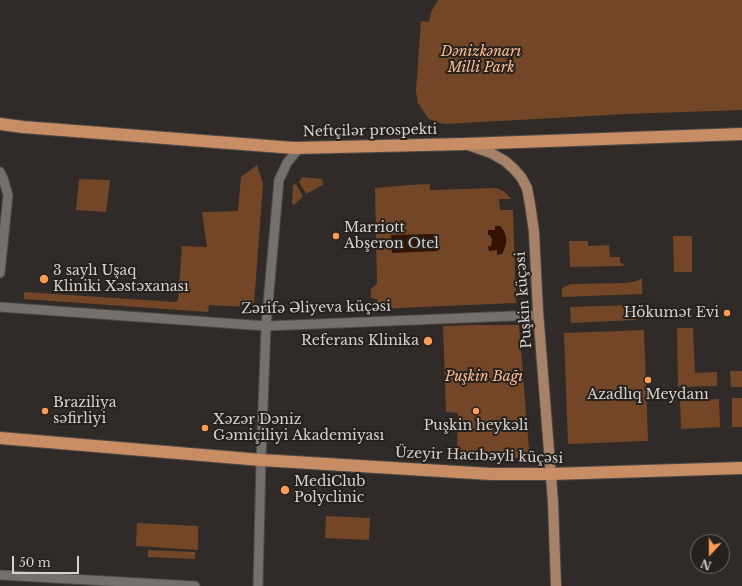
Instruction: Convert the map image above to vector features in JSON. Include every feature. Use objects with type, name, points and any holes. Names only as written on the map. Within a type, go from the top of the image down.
[{"type":"highway","name":"Neftçilər prospekti","points":[[0,124],[22,127],[299,148],[464,144],[742,134]]},
{"type":"highway","name":"Üzeyir Hacıbəyli küçəsi","points":[[0,438],[261,460],[492,474],[551,474],[742,468]]},
{"type":"main road","name":"Puşkin küçəsi","points":[[464,144],[491,153],[505,161],[521,177],[527,188],[534,232],[538,315],[553,502],[556,586]]},
{"type":"street","points":[[258,586],[266,326],[279,180],[287,163],[299,148]]},
{"type":"street","points":[[0,172],[8,195],[0,273]]},
{"type":"street","name":"Zərifə Əliyeva küçəsi","points":[[0,307],[266,326],[538,315]]},
{"type":"street","points":[[0,575],[130,584],[195,586]]},
{"type":"green space","name":"Dənizkənarı Milli Park","points":[[438,0],[742,0],[742,110],[627,114],[445,124],[436,122],[428,118],[418,103],[416,91],[421,21],[429,22],[431,12]]},
{"type":"green space","points":[[257,165],[263,184],[254,304],[246,307],[209,305],[208,312],[24,299],[24,292],[175,302],[178,300],[182,246],[207,247],[202,212],[238,211],[241,177]]},
{"type":"green space","points":[[302,177],[322,179],[323,185],[306,194],[299,182]]},
{"type":"green space","points":[[79,179],[110,180],[106,212],[76,210]]},
{"type":"green space","points":[[296,184],[303,196],[294,205],[292,204],[293,185]]},
{"type":"green space","points":[[430,184],[430,190],[496,188],[505,192],[511,199],[499,199],[500,210],[513,210],[516,303],[377,309],[377,299],[371,298],[371,289],[377,284],[375,188]]},
{"type":"green space","points":[[673,236],[692,236],[692,272],[674,272]]},
{"type":"green space","points":[[569,241],[588,241],[588,246],[609,245],[610,257],[620,257],[620,262],[625,266],[570,267]]},
{"type":"green space","points":[[642,278],[642,294],[562,297],[562,288],[571,284],[626,283],[637,281]]},
{"type":"green space","points":[[635,305],[636,320],[571,323],[570,307]]},
{"type":"green space","name":"Puşkin Bağı","points":[[519,325],[529,450],[525,458],[486,458],[457,454],[458,413],[446,412],[443,326]]},
{"type":"green space","points":[[677,328],[693,328],[695,373],[717,372],[717,386],[678,387]]},
{"type":"green space","points":[[644,330],[648,441],[568,444],[564,333]]},
{"type":"green space","points":[[730,371],[742,371],[742,387],[731,387]]},
{"type":"green space","points":[[732,398],[742,398],[742,427],[732,427]]},
{"type":"green space","points":[[719,399],[720,427],[681,429],[680,401]]},
{"type":"green space","points":[[326,516],[370,518],[369,540],[325,538]]},
{"type":"green space","points":[[137,523],[198,526],[198,550],[136,546]]},
{"type":"green space","points":[[148,550],[195,552],[195,559],[148,557]]},
{"type":"shaded area","points":[[495,226],[500,226],[505,232],[506,236],[506,243],[502,254],[497,255],[497,250],[489,251],[488,246],[491,246],[492,240],[490,235],[488,235],[488,230],[495,230]]},
{"type":"shaded area","points":[[437,234],[438,251],[392,253],[391,235]]},
{"type":"place","name":"Marriott Abşeron Otel","points":[[336,236]]},
{"type":"place","name":"3 saylı Uşaq Kliniki Xəstəxanası","points":[[44,279]]},
{"type":"place","name":"Hökumət Evi","points":[[727,313]]},
{"type":"place","name":"Referans Klinika","points":[[428,341]]},
{"type":"place","name":"Azadlıq Meydanı","points":[[648,380]]},
{"type":"place","name":"Braziliya səfirliyi","points":[[45,411]]},
{"type":"place","name":"Puşkin heykəli","points":[[476,411]]},
{"type":"place","name":"Xəzər Dəniz Gəmiçiliyi Akademiyası","points":[[205,428]]},
{"type":"place","name":"MediClub Polyclinic","points":[[285,490]]}]
